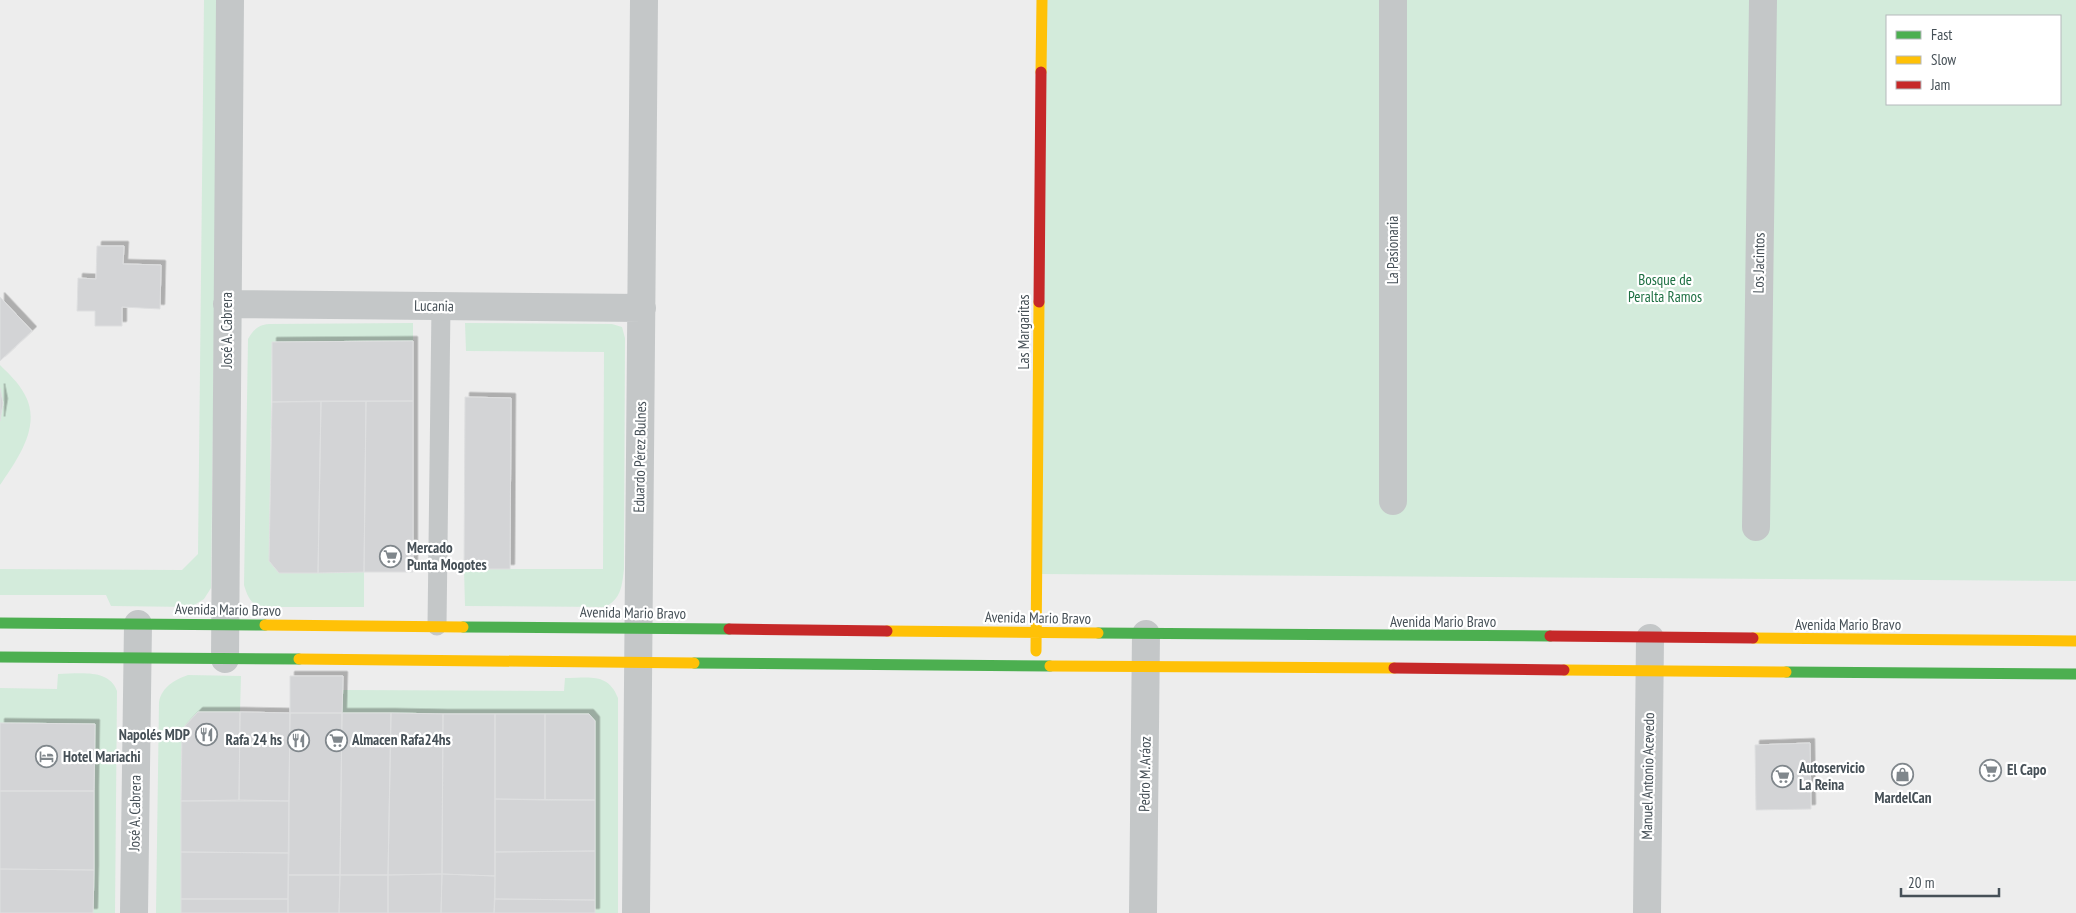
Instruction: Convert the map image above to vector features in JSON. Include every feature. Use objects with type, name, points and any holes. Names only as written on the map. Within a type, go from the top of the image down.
[{"type":"main road","name":"Las Margaritas","points":[[1036,665],[1042,0]]},
{"type":"main road","name":"Avenida Mario Bravo","points":[[0,623],[2076,641]]},
{"type":"main road","points":[[0,658],[2076,674]]},
{"type":"street","name":"José A. Cabrera","points":[[225,660],[230,0]]},
{"type":"street","name":"Eduardo Pérez Bulnes","points":[[636,913],[644,0]]},
{"type":"street","name":"La Pasionaria","points":[[1392,0],[1393,501]]},
{"type":"street","name":"Los Jacintos","points":[[1756,527],[1763,0]]},
{"type":"street","name":"Lucania","points":[[227,304],[642,308]]},
{"type":"street","name":"José A. Cabrera","points":[[134,913],[138,624]]},
{"type":"street","name":"Pedro M. Aráoz","points":[[1143,913],[1146,634]]},
{"type":"street","name":"Manuel Antonio Acevedo","points":[[1647,913],[1650,638]]},
{"type":"lane","points":[[437,626],[441,306]]},
{"type":"green space","points":[[204,0],[218,0],[211,588],[204,599],[191,607],[111,606],[106,595],[0,595],[0,569],[182,570],[198,554]]},
{"type":"green space","name":"Bosque de Peralta Ramos","points":[[1042,0],[2076,0],[2076,581],[1037,574]]},
{"type":"green space","points":[[413,323],[413,341],[272,342],[269,561],[279,573],[364,572],[364,607],[260,607],[249,598],[244,585],[248,339],[256,328],[269,324]]},
{"type":"green space","points":[[465,323],[612,324],[622,327],[625,338],[624,569],[618,596],[605,607],[465,606],[464,569],[603,569],[604,352],[466,351]]},
{"type":"green space","points":[[0,365],[23,391],[30,407],[31,419],[29,431],[20,454],[0,485],[0,421],[3,403],[0,388]]},
{"type":"green space","points":[[83,673],[100,676],[113,684],[117,691],[115,913],[93,913],[95,724],[0,723],[0,688],[57,689],[58,674]]},
{"type":"green space","points":[[188,675],[241,676],[240,712],[198,712],[182,729],[181,913],[156,913],[159,702],[163,692],[169,685]]},
{"type":"green space","points":[[590,677],[603,680],[614,690],[618,698],[618,913],[594,913],[589,714],[342,713],[343,690],[564,691],[565,678]]},
{"type":"building","points":[[97,246],[124,246],[123,264],[161,265],[160,309],[122,307],[122,326],[95,326],[95,311],[77,311],[78,278],[96,279]]},
{"type":"building","points":[[0,297],[32,331],[0,361]]},
{"type":"building","points":[[413,341],[413,401],[272,402],[272,342]]},
{"type":"building","points":[[0,388],[3,403],[0,421]]},
{"type":"building","points":[[465,397],[511,398],[510,569],[464,569]]},
{"type":"building","points":[[321,401],[318,573],[279,573],[269,561],[272,402]]},
{"type":"building","points":[[321,401],[366,401],[364,572],[318,573]]},
{"type":"building","points":[[366,401],[413,401],[413,572],[364,572]]},
{"type":"building","points":[[290,676],[343,676],[342,713],[290,713]]},
{"type":"building","points":[[198,712],[240,712],[239,800],[181,801],[182,729]]},
{"type":"building","points":[[240,712],[290,713],[289,801],[239,800]]},
{"type":"building","points":[[290,713],[342,713],[340,875],[288,875]]},
{"type":"building","points":[[342,713],[391,713],[388,875],[340,875]]},
{"type":"building","points":[[391,713],[443,714],[442,874],[388,875]]},
{"type":"building","points":[[443,714],[495,714],[495,876],[442,874]]},
{"type":"building","points":[[495,714],[545,714],[545,800],[495,799]]},
{"type":"building","points":[[545,714],[589,714],[595,721],[595,800],[545,800]]},
{"type":"building","name":"Hotel Mariachi","points":[[0,723],[95,724],[94,791],[0,791]]},
{"type":"building","name":"Autoservicio La Reina","points":[[1810,743],[1811,809],[1756,810],[1755,745]]},
{"type":"building","points":[[0,791],[94,791],[94,870],[0,869]]},
{"type":"building","points":[[495,799],[595,800],[595,851],[495,852]]},
{"type":"building","points":[[181,801],[289,801],[289,853],[181,852]]},
{"type":"building","points":[[595,851],[595,900],[495,899],[495,852]]},
{"type":"building","points":[[181,852],[289,853],[288,899],[181,899]]},
{"type":"building","points":[[0,869],[94,870],[93,913],[0,913]]},
{"type":"building","points":[[442,874],[441,913],[388,913],[388,875]]},
{"type":"building","points":[[442,874],[495,876],[494,913],[441,913]]},
{"type":"building","points":[[288,875],[340,875],[339,913],[288,913]]},
{"type":"building","points":[[340,875],[388,875],[388,913],[339,913]]},
{"type":"building","points":[[181,899],[288,899],[288,913],[181,913]]},
{"type":"building","points":[[495,899],[595,900],[595,913],[494,913]]},
{"type":"traffic: fast","points":[[0,623],[265,625]]},
{"type":"traffic: fast","points":[[463,627],[729,629]]},
{"type":"traffic: fast","points":[[1098,633],[1550,636]]},
{"type":"traffic: fast","points":[[0,657],[299,659]]},
{"type":"traffic: fast","points":[[694,663],[1050,666]]},
{"type":"traffic: fast","points":[[1786,672],[2076,674]]},
{"type":"traffic: slow","points":[[1041,72],[1042,0]]},
{"type":"traffic: slow","points":[[1036,651],[1039,302]]},
{"type":"traffic: slow","points":[[265,625],[463,627]]},
{"type":"traffic: slow","points":[[887,631],[1098,633]]},
{"type":"traffic: slow","points":[[1753,638],[2076,641]]},
{"type":"traffic: slow","points":[[299,659],[694,663]]},
{"type":"traffic: slow","points":[[1050,666],[1394,668]]},
{"type":"traffic: slow","points":[[1564,670],[1786,672]]},
{"type":"traffic: jam","points":[[1039,302],[1041,72]]},
{"type":"traffic: jam","points":[[729,629],[887,631]]},
{"type":"traffic: jam","points":[[1550,636],[1753,638]]},
{"type":"traffic: jam","points":[[1394,668],[1564,670]]},
{"type":"place","name":"Mercado Punta Mogotes","points":[[391,557]]},
{"type":"place","name":"Napolés MDP","points":[[206,735]]},
{"type":"place","name":"Rafa 24 hs","points":[[298,740]]},
{"type":"place","name":"Almacen Rafa24hs","points":[[336,740]]},
{"type":"place","name":"Hotel Mariachi","points":[[47,757]]},
{"type":"place","name":"El Capo","points":[[1991,770]]},
{"type":"place","name":"MardelCan","points":[[1903,775]]},
{"type":"place","name":"Autoservicio La Reina","points":[[1783,777]]}]
